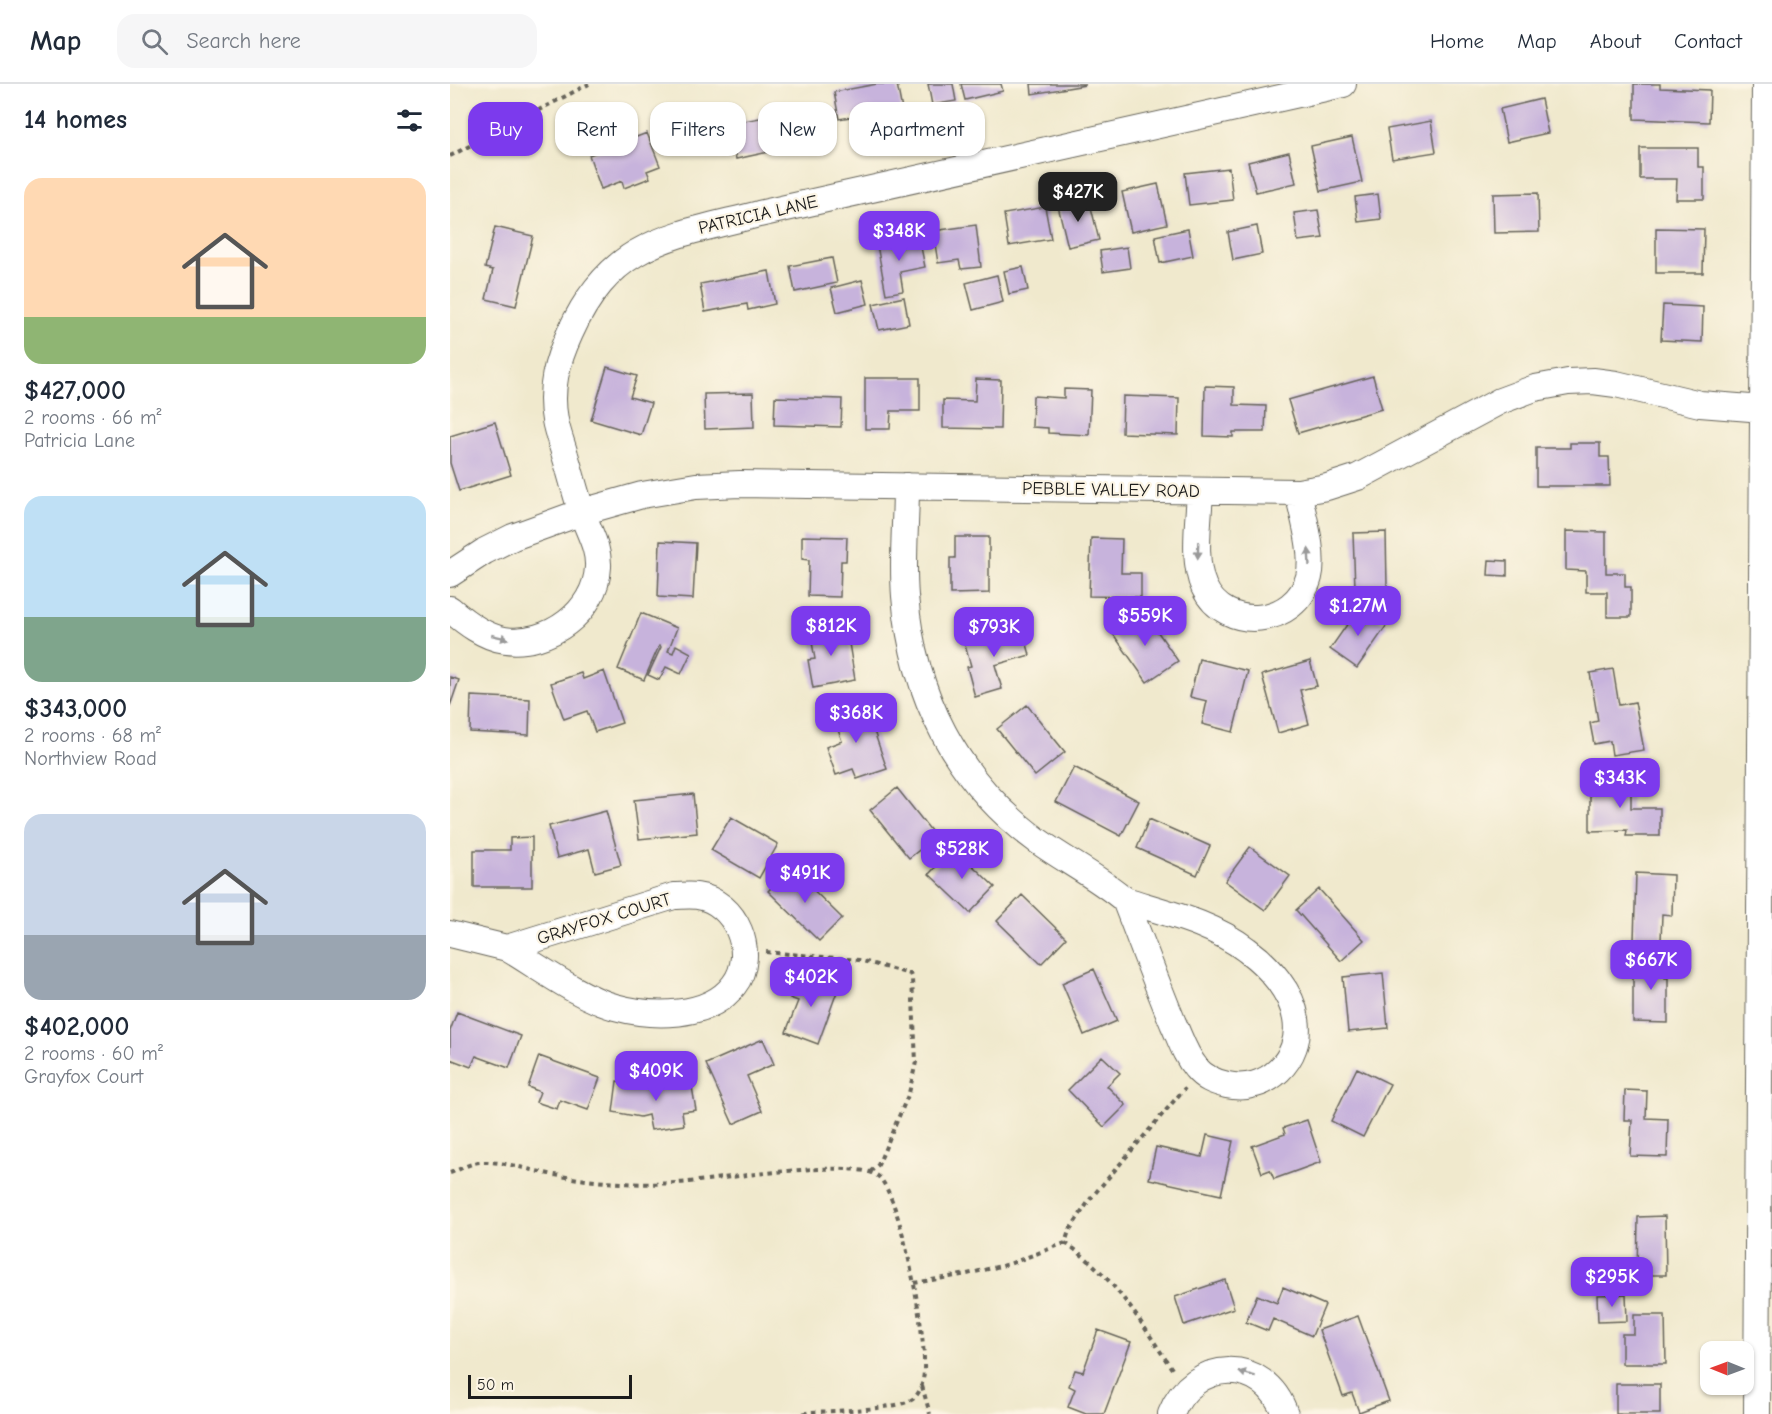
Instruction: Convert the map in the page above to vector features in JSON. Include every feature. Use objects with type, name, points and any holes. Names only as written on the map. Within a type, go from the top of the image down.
[{"type":"street","name":"PATRICIA LANE","points":[[450,609],[484,633],[504,640],[524,640],[556,630],[572,619],[591,594],[598,571],[598,553],[582,512],[555,420],[553,388],[555,371],[580,309],[609,274],[646,246],[681,234],[759,214],[1343,84]]},
{"type":"street","points":[[1757,1414],[1765,84]]},
{"type":"street","name":"PEBBLE VALLEY ROAD","points":[[450,574],[485,551],[513,537],[582,512],[642,495],[696,486],[740,484],[1298,492],[1327,487],[1358,477],[1500,401],[1535,388],[1568,382],[1593,381],[1616,384],[1700,404],[1762,409]]},
{"type":"street","points":[[906,486],[905,594],[911,645],[923,689],[935,719],[964,767],[990,799],[1037,840],[1113,889],[1125,900],[1193,921],[1246,949],[1267,967],[1292,1003],[1297,1020],[1292,1054],[1271,1078],[1260,1084],[1246,1087],[1231,1086],[1214,1082],[1199,1071],[1188,1055],[1157,986],[1125,900]]},
{"type":"street","points":[[1200,491],[1197,563],[1203,586],[1219,607],[1242,618],[1272,616],[1293,604],[1300,596],[1309,577],[1311,558],[1298,492]]},
{"type":"street","name":"GRAYFOX COURT","points":[[450,934],[507,948],[595,999],[635,1011],[670,1013],[701,1007],[715,1001],[735,984],[743,960],[740,930],[732,917],[711,901],[698,896],[674,896],[507,948]]},
{"type":"street","points":[[1171,1414],[1175,1404],[1198,1378],[1227,1371],[1243,1372],[1257,1377],[1269,1386],[1285,1414]]},
{"type":"path","points":[[450,156],[589,84]]},
{"type":"path","points":[[743,949],[859,960],[910,974],[916,1062],[909,1094],[878,1165],[870,1172]]},
{"type":"path","points":[[1065,1243],[1069,1231],[1091,1198],[1199,1071]]},
{"type":"path","points":[[450,1173],[478,1162],[619,1184],[679,1183],[800,1169],[842,1169],[870,1172],[878,1177],[890,1195],[914,1283],[922,1333],[924,1370],[922,1384],[918,1394],[911,1401],[896,1405],[802,1414]]},
{"type":"path","points":[[914,1283],[1009,1264],[1065,1243]]},
{"type":"path","points":[[1065,1243],[1101,1271],[1186,1390]]},
{"type":"path","points":[[922,1384],[930,1414]]},
{"type":"building","points":[[877,84],[897,84],[900,102],[849,102],[849,117],[839,119],[834,92]]},
{"type":"building","points":[[928,84],[953,84],[956,101],[931,102]]},
{"type":"building","points":[[961,84],[1001,84],[1003,91],[965,100]]},
{"type":"building","points":[[1031,84],[1085,84],[1085,85],[1032,94]]},
{"type":"building","points":[[1634,84],[1660,84],[1660,88],[1710,90],[1709,122],[1634,119]]},
{"type":"building","points":[[1541,99],[1548,133],[1507,142],[1500,109]]},
{"type":"building","points":[[758,118],[758,154],[736,159],[735,156],[746,156],[746,121]]},
{"type":"building","points":[[1431,121],[1436,152],[1392,159],[1387,129]]},
{"type":"building","points":[[647,133],[650,141],[650,156],[656,156],[660,166],[647,171],[650,178],[624,188],[622,181],[601,189],[589,156],[638,156],[638,136]]},
{"type":"building","points":[[1352,137],[1362,182],[1321,191],[1311,146]]},
{"type":"building","points":[[1640,148],[1698,148],[1698,167],[1704,167],[1704,199],[1676,199],[1677,179],[1640,179]]},
{"type":"building","points":[[1289,152],[1296,183],[1256,192],[1248,162]]},
{"type":"building","points":[[1229,168],[1233,200],[1189,205],[1185,173]]},
{"type":"building","points":[[1158,184],[1167,224],[1131,232],[1122,192]]},
{"type":"building","points":[[1538,193],[1539,232],[1494,233],[1493,194]]},
{"type":"building","points":[[1378,194],[1381,219],[1358,222],[1355,197]]},
{"type":"building","points":[[1089,199],[1099,240],[1068,247],[1058,206]]},
{"type":"building","points":[[1045,207],[1051,239],[1009,246],[1004,214]]},
{"type":"building","points":[[1318,210],[1323,238],[1298,241],[1294,213]]},
{"type":"building","points":[[976,225],[981,267],[961,269],[959,260],[938,263],[933,231]]},
{"type":"building","points":[[1257,226],[1262,254],[1233,260],[1228,232]]},
{"type":"building","points":[[495,227],[533,236],[516,306],[486,299],[493,270],[485,268]]},
{"type":"building","points":[[1656,228],[1704,229],[1703,273],[1656,273]]},
{"type":"building","points":[[1188,229],[1193,256],[1160,263],[1155,236]]},
{"type":"building","points":[[919,237],[925,267],[900,272],[903,291],[886,294],[877,245]]},
{"type":"building","points":[[1127,247],[1130,268],[1103,272],[1100,251]]},
{"type":"building","points":[[832,258],[837,283],[795,292],[790,266]]},
{"type":"building","points":[[1023,267],[1028,290],[1009,294],[1004,271]]},
{"type":"building","points":[[769,271],[775,304],[748,310],[747,304],[705,312],[700,284]]},
{"type":"building","points":[[997,275],[1003,302],[973,310],[966,283]]},
{"type":"building","points":[[862,280],[868,304],[837,312],[831,288]]},
{"type":"building","points":[[904,297],[909,324],[879,330],[873,304]]},
{"type":"building","points":[[1663,305],[1703,307],[1702,342],[1661,340]]},
{"type":"building","points":[[607,367],[637,376],[630,397],[651,403],[641,435],[591,420]]},
{"type":"building","points":[[1373,376],[1382,409],[1298,433],[1288,400]]},
{"type":"building","points":[[865,378],[920,378],[920,411],[891,411],[890,429],[865,429]]},
{"type":"building","points":[[976,379],[1001,380],[1000,429],[943,428],[943,400],[975,401]]},
{"type":"building","points":[[1205,386],[1234,387],[1234,405],[1266,406],[1265,432],[1233,432],[1233,437],[1204,436]]},
{"type":"building","points":[[1064,389],[1091,390],[1089,435],[1048,433],[1048,428],[1032,427],[1033,396],[1064,398]]},
{"type":"building","points":[[753,393],[754,427],[705,429],[704,394]]},
{"type":"building","points":[[1123,396],[1179,398],[1178,435],[1122,433]]},
{"type":"building","points":[[775,397],[842,399],[841,427],[774,425]]},
{"type":"building","points":[[495,422],[511,475],[459,491],[450,463],[450,436]]},
{"type":"building","points":[[1570,443],[1600,443],[1600,457],[1609,457],[1610,486],[1536,486],[1536,448],[1570,448]]},
{"type":"building","points":[[1566,531],[1606,532],[1606,573],[1625,573],[1625,587],[1631,587],[1631,617],[1607,617],[1607,592],[1586,592],[1586,571],[1566,570]]},
{"type":"building","points":[[1386,532],[1387,587],[1355,588],[1353,533]]},
{"type":"building","points":[[802,536],[847,537],[846,561],[841,561],[840,597],[808,596],[809,560],[802,559]]},
{"type":"building","points":[[955,537],[989,537],[989,593],[950,594],[950,558],[955,558]]},
{"type":"building","points":[[1091,538],[1122,539],[1121,573],[1141,573],[1141,597],[1089,596]]},
{"type":"building","points":[[660,541],[696,543],[693,599],[658,597]]},
{"type":"building","points":[[1489,560],[1507,561],[1507,576],[1488,575]]},
{"type":"building","points":[[1360,606],[1387,625],[1357,668],[1330,649]]},
{"type":"building","points":[[1144,612],[1178,661],[1147,682],[1113,634]]},
{"type":"building","points":[[641,613],[677,628],[668,651],[673,653],[676,645],[691,653],[681,674],[666,667],[659,680],[648,675],[661,647],[659,646],[644,680],[618,669]]},
{"type":"building","points":[[846,625],[855,680],[813,688],[808,660],[815,659],[810,631]]},
{"type":"building","points":[[1022,626],[1030,655],[995,665],[1002,689],[975,697],[967,667],[971,666],[964,642]]},
{"type":"building","points":[[1199,659],[1248,671],[1233,732],[1202,724],[1207,701],[1190,697]]},
{"type":"building","points":[[1310,661],[1317,686],[1300,690],[1309,724],[1278,733],[1262,675]]},
{"type":"building","points":[[1613,669],[1619,705],[1635,702],[1644,750],[1612,755],[1610,741],[1594,744],[1590,723],[1598,721],[1590,673]]},
{"type":"building","points":[[604,671],[622,723],[595,732],[587,711],[564,719],[551,683],[581,673],[583,679]]},
{"type":"building","points":[[450,677],[459,680],[450,706]]},
{"type":"building","points":[[471,696],[530,699],[529,735],[470,732]]},
{"type":"building","points":[[864,702],[887,769],[857,779],[853,769],[836,775],[826,747],[842,741],[832,713]]},
{"type":"building","points":[[1027,705],[1065,752],[1035,776],[997,729]]},
{"type":"building","points":[[1074,767],[1139,801],[1121,836],[1056,802]]},
{"type":"building","points":[[1590,778],[1631,778],[1631,808],[1660,808],[1660,836],[1626,836],[1627,830],[1590,831]]},
{"type":"building","points":[[897,788],[936,837],[909,858],[870,810]]},
{"type":"building","points":[[693,794],[697,833],[639,839],[634,800]]},
{"type":"building","points":[[606,811],[621,865],[595,872],[589,849],[557,858],[549,826]]},
{"type":"building","points":[[731,817],[778,844],[759,878],[711,850]]},
{"type":"building","points":[[1149,819],[1210,846],[1197,875],[1137,848]]},
{"type":"building","points":[[532,837],[532,887],[474,887],[474,850],[510,850],[510,838]]},
{"type":"building","points":[[1250,847],[1290,876],[1265,910],[1225,881]]},
{"type":"building","points":[[954,848],[995,887],[970,913],[929,874]]},
{"type":"building","points":[[791,868],[842,918],[819,941],[768,891]]},
{"type":"building","points":[[1636,873],[1673,875],[1672,915],[1662,914],[1661,941],[1634,940]]},
{"type":"building","points":[[1319,889],[1364,940],[1341,961],[1296,910]]},
{"type":"building","points":[[1022,895],[1066,938],[1041,964],[997,921]]},
{"type":"building","points":[[1640,956],[1665,956],[1665,978],[1668,978],[1668,1023],[1633,1022],[1633,970],[1640,970]]},
{"type":"building","points":[[1094,969],[1117,1021],[1084,1035],[1062,983]]},
{"type":"building","points":[[1383,973],[1388,1028],[1348,1032],[1343,977]]},
{"type":"building","points":[[799,974],[838,989],[818,1044],[786,1032],[798,1001],[790,998]]},
{"type":"building","points":[[457,1012],[521,1036],[509,1068],[476,1056],[471,1067],[450,1059],[450,1031]]},
{"type":"building","points":[[763,1039],[774,1064],[747,1076],[762,1111],[733,1124],[706,1064]]},
{"type":"building","points":[[539,1056],[600,1078],[588,1110],[560,1100],[557,1109],[536,1102],[540,1092],[528,1087]]},
{"type":"building","points":[[1102,1056],[1120,1073],[1107,1086],[1126,1105],[1104,1127],[1068,1090]]},
{"type":"building","points":[[1357,1068],[1390,1084],[1363,1137],[1331,1121]]},
{"type":"building","points":[[617,1081],[644,1085],[691,1081],[696,1110],[682,1112],[684,1125],[651,1130],[648,1115],[640,1117],[613,1112]]},
{"type":"building","points":[[1625,1090],[1647,1091],[1646,1118],[1668,1119],[1667,1157],[1630,1156],[1632,1120],[1624,1120]]},
{"type":"building","points":[[1307,1120],[1321,1162],[1274,1179],[1270,1170],[1262,1173],[1252,1146],[1285,1134],[1283,1128]]},
{"type":"building","points":[[1207,1135],[1233,1141],[1221,1195],[1149,1179],[1156,1147],[1202,1157]]},
{"type":"building","points":[[1665,1216],[1666,1275],[1637,1275],[1638,1217]]},
{"type":"building","points":[[1225,1280],[1234,1308],[1184,1325],[1175,1297]]},
{"type":"building","points":[[1283,1287],[1325,1305],[1312,1336],[1273,1319],[1268,1331],[1246,1322],[1257,1295],[1277,1303]]},
{"type":"building","points":[[1626,1294],[1627,1321],[1598,1322],[1597,1295]]},
{"type":"building","points":[[1634,1315],[1665,1315],[1666,1364],[1622,1364],[1622,1334],[1634,1334]]},
{"type":"building","points":[[1358,1316],[1389,1401],[1359,1412],[1352,1393],[1343,1396],[1319,1330]]},
{"type":"building","points":[[1098,1330],[1131,1342],[1104,1414],[1086,1414],[1068,1407],[1075,1389],[1069,1386],[1075,1370],[1083,1372]]},
{"type":"building","points":[[1616,1384],[1660,1384],[1660,1414],[1616,1414]]}]
